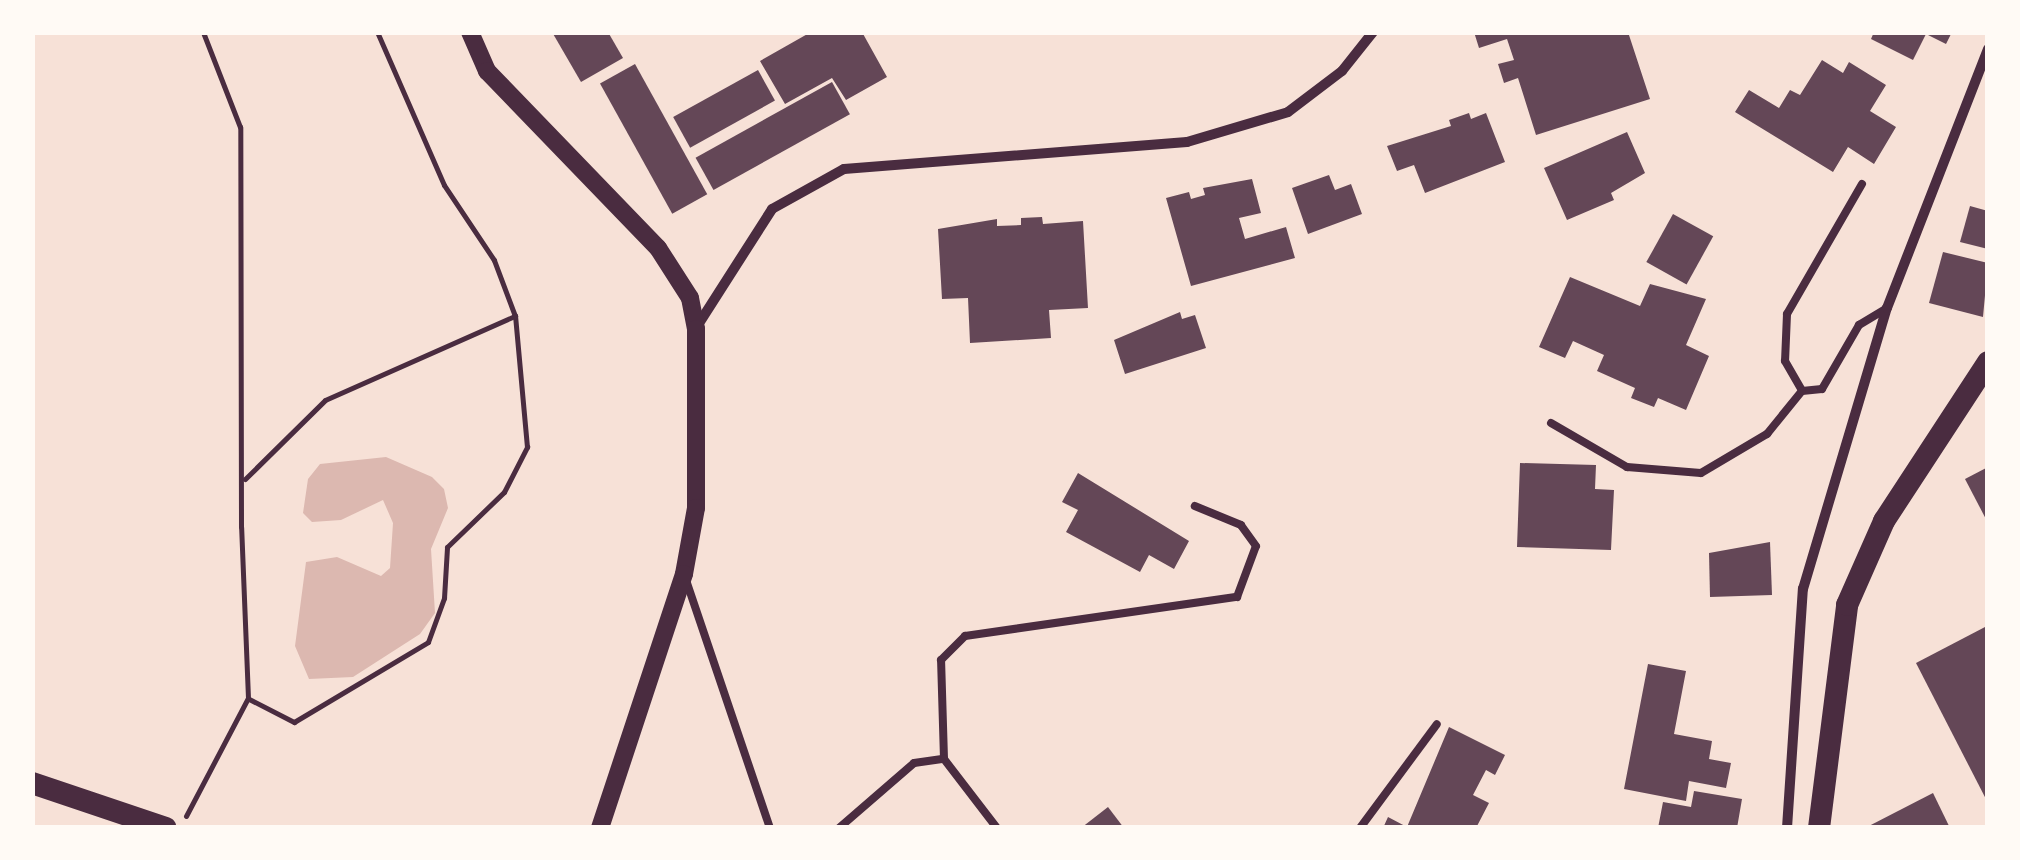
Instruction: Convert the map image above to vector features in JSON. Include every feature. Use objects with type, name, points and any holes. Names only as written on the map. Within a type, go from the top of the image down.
[{"type":"main road","points":[[1819,828],[1848,605],[1884,521],[1988,362]]},
{"type":"main road","points":[[32,782],[166,828]]},
{"type":"street","points":[[470,32],[487,71],[658,248],[690,298],[696,329],[696,508],[684,574],[600,828]]},
{"type":"street","points":[[696,329],[772,209],[844,169],[1187,142],[1288,112],[1342,71],[1373,32]]},
{"type":"street","points":[[1787,828],[1804,589],[1887,308],[1988,49]]},
{"type":"lane","points":[[1802,392],[1785,361],[1787,314],[1862,184]]},
{"type":"lane","points":[[1551,423],[1627,467],[1701,474],[1768,434],[1802,392],[1822,390],[1858,325],[1887,308]]},
{"type":"lane","points":[[997,828],[944,759],[942,660],[965,636],[1238,597],[1256,546],[1241,524],[1196,506]]},
{"type":"lane","points":[[684,574],[770,828]]},
{"type":"lane","points":[[1360,828],[1437,724]]},
{"type":"lane","points":[[838,828],[914,763],[944,759]]},
{"type":"path","points":[[181,828],[248,698],[240,127],[203,32]]},
{"type":"path","points":[[248,698],[294,722],[428,642],[444,598],[447,547],[504,492],[527,447],[515,316],[494,260],[444,185],[377,32]]},
{"type":"path","points":[[245,479],[325,400],[515,316]]},
{"type":"shaded area","points":[[386,457],[432,477],[444,489],[448,508],[431,549],[435,613],[420,634],[353,677],[309,679],[295,646],[306,562],[337,557],[381,576],[390,568],[393,523],[383,500],[341,520],[312,522],[303,513],[308,479],[320,464]]},
{"type":"building","points":[[552,32],[608,32],[623,58],[581,82]]},
{"type":"building","points":[[811,32],[862,32],[887,77],[846,100],[832,78],[785,104],[760,61]]},
{"type":"building","points":[[1474,32],[1628,32],[1650,99],[1536,135],[1518,78],[1504,83],[1498,64],[1514,60],[1507,39],[1479,48]]},
{"type":"building","points":[[1874,32],[1952,32],[1946,44],[1926,34],[1913,60],[1871,39]]},
{"type":"building","points":[[1822,60],[1843,73],[1849,62],[1886,85],[1870,111],[1896,127],[1874,164],[1848,147],[1833,172],[1735,112],[1749,90],[1779,108],[1790,90],[1800,95]]},
{"type":"building","points":[[635,64],[707,194],[672,214],[600,83]]},
{"type":"building","points":[[758,70],[775,101],[690,148],[673,117]]},
{"type":"building","points":[[832,82],[850,114],[713,190],[696,158]]},
{"type":"building","points":[[1469,113],[1471,119],[1486,113],[1505,162],[1425,193],[1414,165],[1397,171],[1387,146],[1451,126],[1449,120]]},
{"type":"building","points":[[1627,132],[1645,173],[1611,193],[1614,200],[1567,220],[1544,168]]},
{"type":"building","points":[[1329,175],[1335,190],[1351,184],[1362,214],[1308,234],[1292,188]]},
{"type":"building","points":[[1252,179],[1261,213],[1239,218],[1245,239],[1286,227],[1295,258],[1191,286],[1166,198],[1189,192],[1191,199],[1205,195],[1203,188]]},
{"type":"building","points":[[1970,206],[1988,211],[1988,249],[1960,242]]},
{"type":"building","points":[[1673,214],[1713,236],[1687,284],[1646,262]]},
{"type":"building","points":[[1042,217],[1043,224],[1083,221],[1088,308],[1049,310],[1051,338],[970,343],[968,298],[942,299],[938,229],[997,219],[997,226],[1021,225],[1021,218]]},
{"type":"building","points":[[1943,252],[1988,263],[1983,317],[1929,303]]},
{"type":"building","points":[[1570,277],[1640,306],[1650,284],[1706,299],[1686,345],[1709,356],[1686,410],[1658,398],[1654,407],[1631,398],[1635,388],[1597,371],[1604,355],[1573,341],[1565,358],[1539,347]]},
{"type":"building","points":[[1180,312],[1182,319],[1195,315],[1206,348],[1125,374],[1114,340]]},
{"type":"building","points":[[1520,463],[1596,465],[1595,489],[1614,490],[1611,550],[1517,547]]},
{"type":"building","points":[[1988,467],[1988,523],[1965,479]]},
{"type":"building","points":[[1078,473],[1189,541],[1174,569],[1149,555],[1140,572],[1066,532],[1078,510],[1062,502]]},
{"type":"building","points":[[1770,542],[1772,595],[1710,597],[1709,553]]},
{"type":"building","points":[[1985,627],[1988,631],[1988,803],[1916,663]]},
{"type":"building","points":[[1648,664],[1686,671],[1674,734],[1712,741],[1709,759],[1731,763],[1726,788],[1689,781],[1686,801],[1624,789]]},
{"type":"building","points":[[1449,727],[1505,755],[1495,775],[1486,770],[1473,795],[1489,803],[1476,828],[1383,828],[1388,817],[1407,827]]},
{"type":"building","points":[[1694,791],[1742,799],[1737,828],[1658,828],[1663,802],[1691,807]]},
{"type":"building","points":[[1933,793],[1950,828],[1865,828]]},
{"type":"building","points":[[1108,807],[1124,828],[1081,828]]}]
